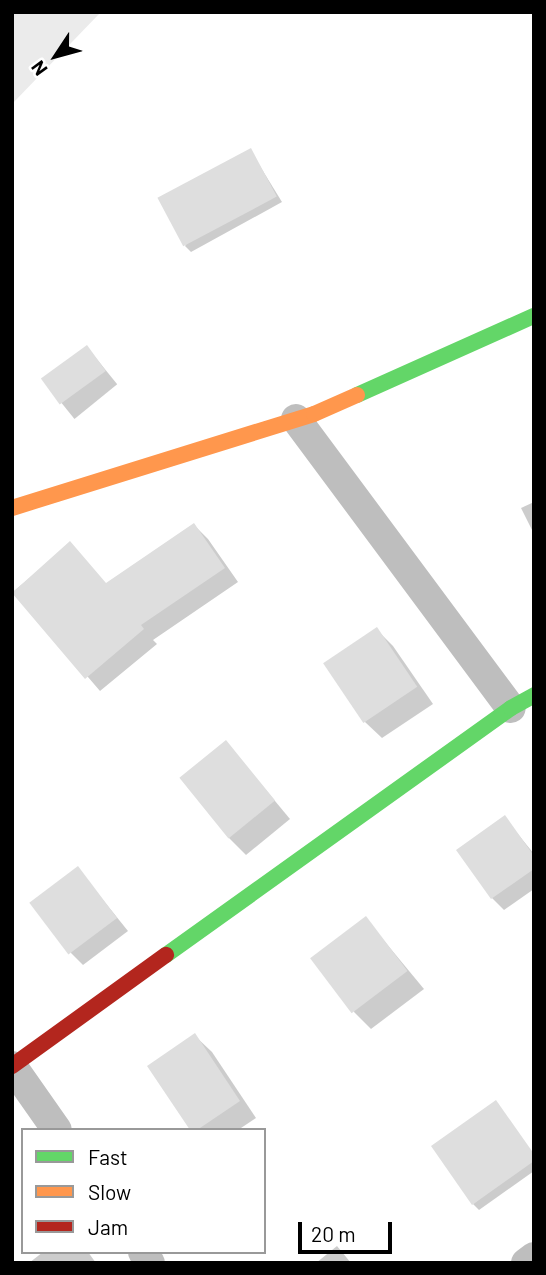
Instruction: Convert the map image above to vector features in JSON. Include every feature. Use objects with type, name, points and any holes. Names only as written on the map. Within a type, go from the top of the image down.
[{"type":"street","points":[[12,508],[296,419],[351,398],[534,316]]},
{"type":"street","points":[[56,1128],[12,1066],[522,702],[296,419]]},
{"type":"street","points":[[526,1263],[534,1257]]},
{"type":"shaded area","points":[[12,12],[101,12],[12,104]]},
{"type":"building","points":[[251,148],[277,197],[183,246],[157,198]]},
{"type":"building","points":[[87,345],[106,371],[60,404],[41,379]]},
{"type":"building","points":[[194,523],[225,568],[141,625],[144,629],[85,679],[12,593],[70,541],[106,583]]},
{"type":"building","points":[[377,627],[417,687],[363,723],[323,663]]},
{"type":"building","points":[[226,740],[275,801],[228,838],[179,778]]},
{"type":"building","points":[[505,815],[534,856],[534,869],[491,899],[456,850]]},
{"type":"building","points":[[78,866],[117,918],[68,955],[29,903]]},
{"type":"building","points":[[366,916],[408,971],[352,1013],[310,958]]},
{"type":"building","points":[[195,1033],[240,1101],[200,1128],[189,1128],[147,1066]]},
{"type":"building","points":[[496,1100],[534,1154],[534,1161],[472,1205],[431,1146]]},
{"type":"traffic: fast","points":[[357,395],[534,316]]},
{"type":"traffic: fast","points":[[166,955],[511,708],[534,695]]},
{"type":"traffic: slow","points":[[12,508],[314,414],[357,395]]},
{"type":"traffic: jam","points":[[12,1066],[166,955]]}]
